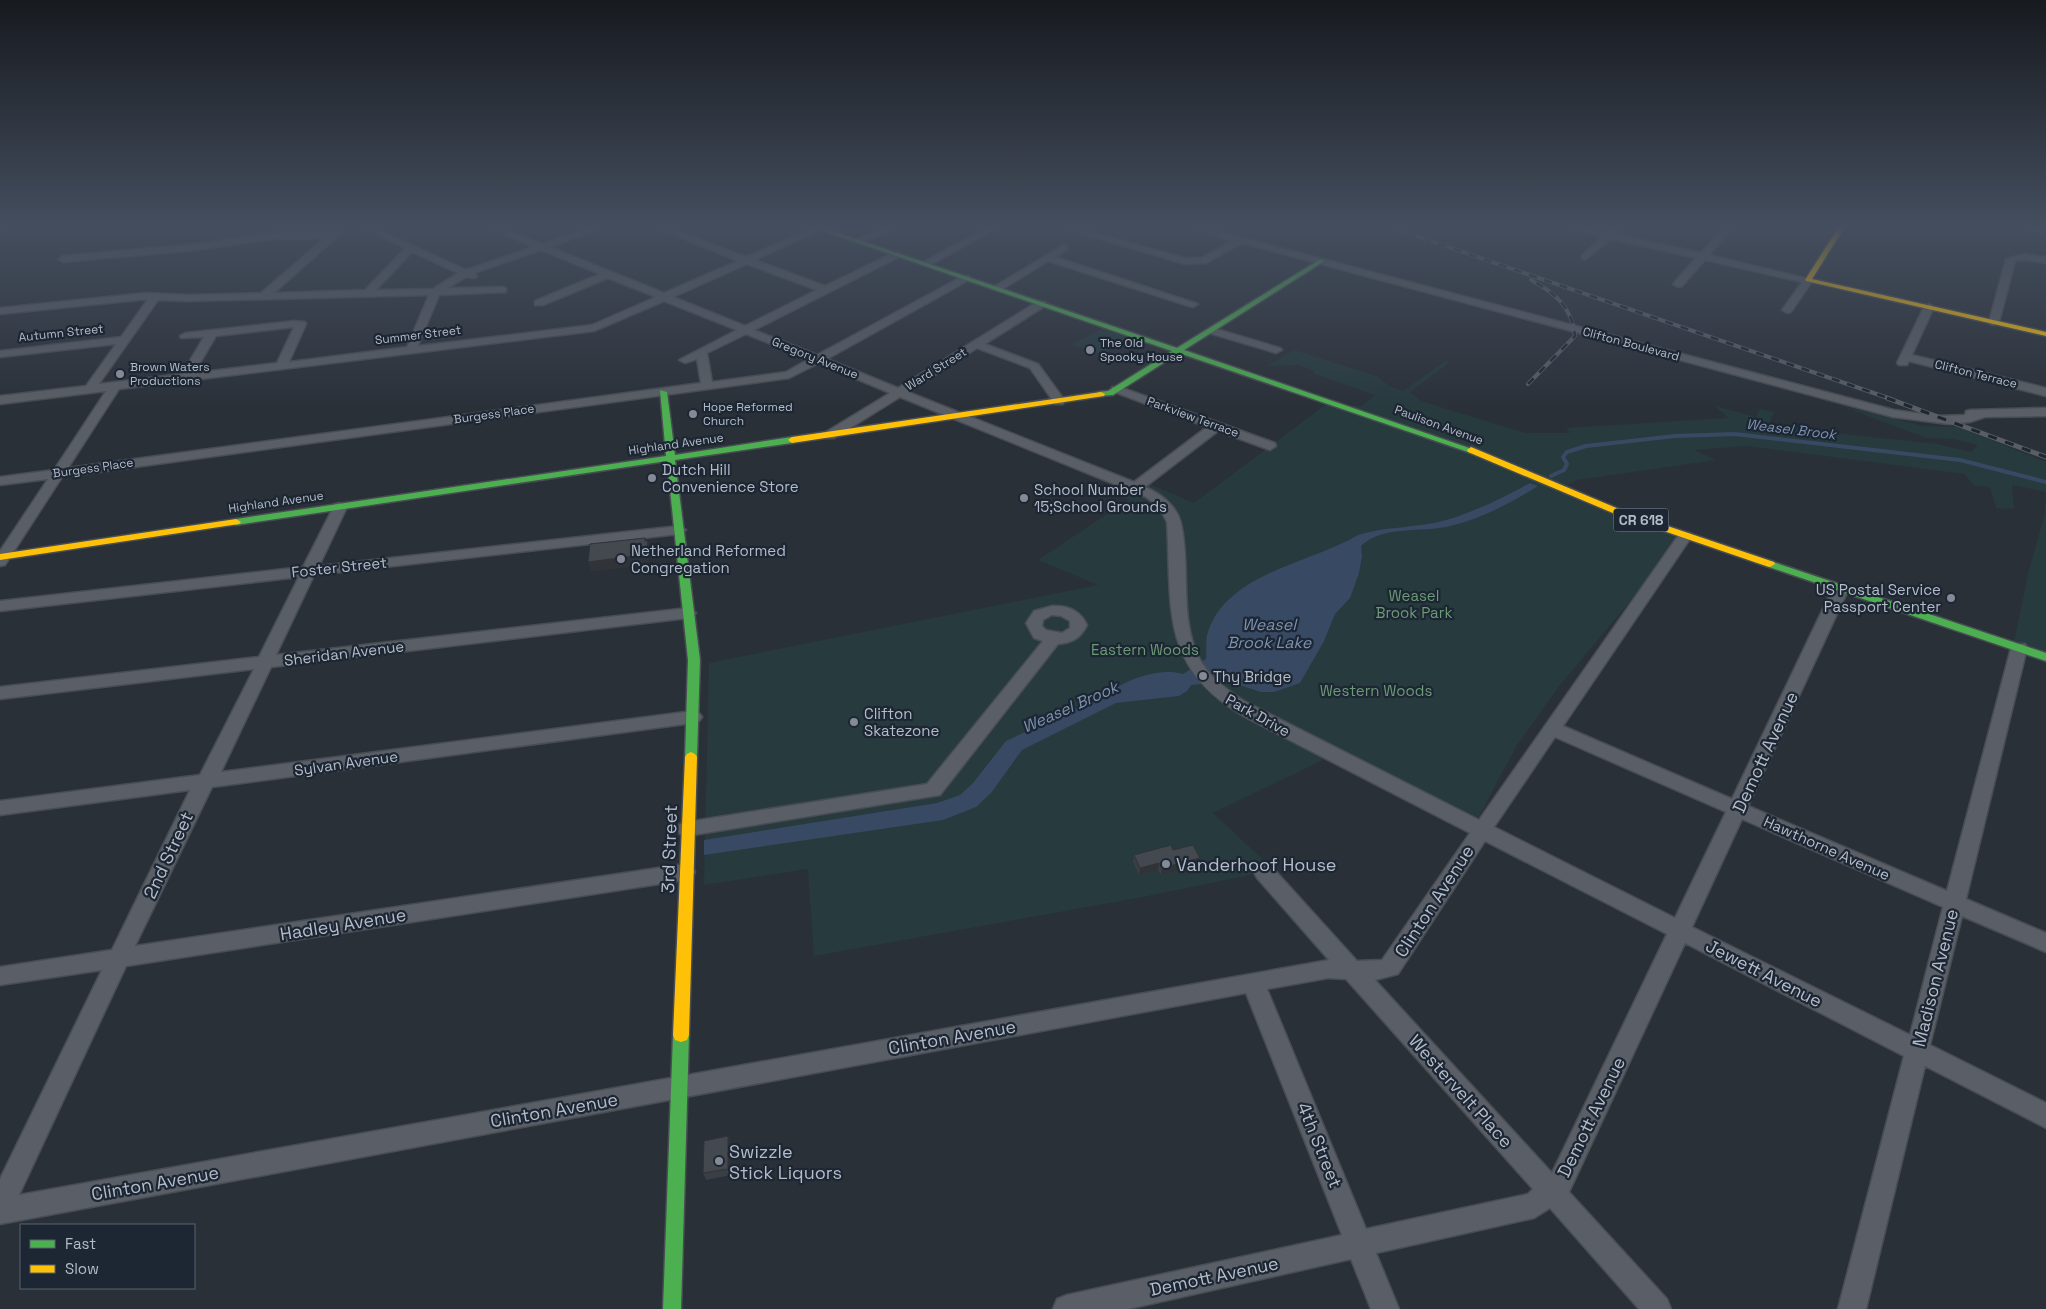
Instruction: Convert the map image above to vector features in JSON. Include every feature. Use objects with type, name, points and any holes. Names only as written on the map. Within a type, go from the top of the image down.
[{"type":"street","points":[[264,296],[272,289]]},
{"type":"street","points":[[367,294],[372,289]]},
{"type":"street","points":[[411,350],[435,292],[440,289]]},
{"type":"street","points":[[0,310],[155,296],[188,298],[502,290],[500,289]]},
{"type":"street","points":[[539,303],[573,289]]},
{"type":"street","name":"Gregory Avenue","points":[[648,289],[1136,487]]},
{"type":"street","name":"Summer Street","points":[[0,400],[594,328],[682,289]]},
{"type":"street","name":"Burgess Place","points":[[0,481],[788,375],[946,289]]},
{"type":"street","name":"Paulison Avenue","points":[[999,289],[1179,349],[1481,454],[1623,514],[1685,536],[2046,657]]},
{"type":"street","points":[[1146,289],[1194,304]]},
{"type":"street","name":"Highland Avenue","points":[[1,558],[340,506],[1110,393],[1179,349],[1213,331],[1278,289]]},
{"type":"street","name":"Clifton Boulevard","points":[[1426,289],[1875,409],[1950,419],[1972,418],[1980,415],[2046,412]]},
{"type":"street","points":[[1787,310],[1802,289]]},
{"type":"street","points":[[1849,289],[2046,334]]},
{"type":"street","points":[[1994,322],[2003,289]]},
{"type":"street","points":[[685,360],[825,290]]},
{"type":"street","points":[[90,389],[155,296]]},
{"type":"street","name":"Ward Street","points":[[830,435],[1041,304]]},
{"type":"street","name":"Clifton Terrace","points":[[1929,307],[1905,360],[2046,392]]},
{"type":"street","points":[[185,336],[298,324],[281,366]]},
{"type":"street","points":[[1213,331],[1276,350]]},
{"type":"street","points":[[186,377],[212,333]]},
{"type":"street","name":"Autumn Street","points":[[0,354],[124,340]]},
{"type":"street","points":[[976,344],[1034,366],[1060,401]]},
{"type":"street","points":[[701,352],[706,386]]},
{"type":"street","points":[[1,558],[115,386]]},
{"type":"street","name":"Parkview Terrace","points":[[1116,389],[1270,446]]},
{"type":"street","name":"3rd Street","points":[[663,392],[694,660],[685,872],[672,1309]]},
{"type":"street","points":[[1136,487],[1216,426]]},
{"type":"street","name":"Park Drive","points":[[1136,487],[1151,494],[1164,505],[1174,522],[1181,628],[1191,661],[1218,692],[1251,713],[1481,829]]},
{"type":"street","name":"2nd Street","points":[[0,1207],[195,798],[214,768],[340,506]]},
{"type":"street","name":"Foster Street","points":[[0,606],[679,530]]},
{"type":"street","name":"Clinton Avenue","points":[[0,1211],[1326,969],[1378,972],[1390,967],[1481,829],[1553,730],[1685,536]]},
{"type":"street","name":"Demott Avenue","points":[[1067,1309],[1534,1205],[1562,1181],[1679,929],[1739,809],[1841,588]]},
{"type":"street","name":"Sheridan Avenue","points":[[0,693],[688,613]]},
{"type":"street","points":[[687,829],[933,790],[1053,639]]},
{"type":"street","name":"Madison Avenue","points":[[1852,1309],[2019,648]]},
{"type":"street","name":"Sylvan Avenue","points":[[0,808],[693,717]]},
{"type":"street","name":"Hawthorne Avenue","points":[[1553,730],[2046,943]]},
{"type":"street","name":"Jewett Avenue","points":[[1481,829],[2046,1116]]},
{"type":"street","name":"Hadley Avenue","points":[[0,976],[685,872]]},
{"type":"street","name":"Westervelt Place","points":[[1264,872],[1658,1309]]},
{"type":"street","name":"4th Street","points":[[1254,982],[1385,1309]]},
{"type":"green space","points":[[1101,329],[1128,338],[1101,355],[1072,345]]},
{"type":"green space","name":"Weasel Brook Park","points":[[1294,350],[1376,376],[1391,387],[1403,391],[1445,361],[1450,362],[1410,392],[1421,401],[1525,433],[1570,433],[1566,428],[1728,418],[1715,406],[1756,417],[1760,409],[1774,412],[1768,426],[1937,444],[1971,452],[1978,445],[1953,439],[1927,438],[1841,406],[1924,426],[1958,427],[2046,462],[2046,492],[2012,485],[2014,509],[1996,508],[1990,487],[1973,485],[1965,474],[1747,446],[1694,450],[1716,460],[1577,480],[1567,485],[1685,536],[1560,685],[1517,745],[1478,818],[1332,746],[1321,761],[1213,813],[1274,870],[1143,897],[814,956],[808,869],[704,885],[709,663],[1098,585],[1038,560],[1128,500],[1119,496],[1144,482],[1194,503],[1325,405],[1361,406],[1375,395],[1315,374],[1313,370],[1297,365],[1267,366]]},
{"type":"green space","points":[[2046,492],[2046,657],[2013,646],[2029,570],[2044,517]]},
{"type":"water","name":"Weasel Brook Lake","points":[[1530,483],[1538,486],[1484,515],[1450,526],[1391,532],[1370,539],[1361,546],[1362,556],[1359,573],[1350,598],[1335,614],[1324,641],[1300,683],[1274,692],[1261,692],[1230,682],[1191,685],[1187,691],[1179,696],[1116,703],[1022,750],[991,793],[976,807],[943,820],[704,855],[704,840],[937,803],[960,795],[973,783],[1006,741],[1109,693],[1134,679],[1154,673],[1174,672],[1183,674],[1206,659],[1207,635],[1218,612],[1233,596],[1251,583],[1358,535],[1377,530],[1424,525],[1446,520],[1483,506]]},
{"type":"building","points":[[645,538],[645,541],[648,541],[646,552],[643,552],[642,555],[588,562],[590,544]]},
{"type":"building","points":[[1171,845],[1173,850],[1193,845],[1200,858],[1162,868],[1159,863],[1140,868],[1134,855]]},
{"type":"building","name":"Swizzle Stick Liquors","points":[[728,1136],[728,1169],[703,1173],[704,1141]]},
{"type":"waterway","name":"Weasel Brook","points":[[1551,476],[1564,470],[1567,464],[1563,457],[1567,452],[1586,446],[1675,436],[1735,434],[1960,460],[2046,482]]},
{"type":"railway","points":[[1528,384],[1575,336],[1566,309],[1546,289]]},
{"type":"railway","points":[[1571,289],[1891,399]]},
{"type":"railway","points":[[1887,398],[2046,457]]},
{"type":"traffic: fast","points":[[998,289],[1471,450]]},
{"type":"traffic: fast","points":[[1101,394],[1110,393],[1276,289]]},
{"type":"traffic: fast","points":[[663,392],[694,660],[691,757]]},
{"type":"traffic: fast","points":[[236,522],[792,440]]},
{"type":"traffic: fast","points":[[1770,564],[2046,657]]},
{"type":"traffic: fast","points":[[672,1309],[681,1035]]},
{"type":"traffic: slow","points":[[1848,289],[2046,334]]},
{"type":"traffic: slow","points":[[792,440],[1101,394]]},
{"type":"traffic: slow","points":[[1471,450],[1623,514],[1770,564]]},
{"type":"traffic: slow","points":[[0,557],[236,522]]},
{"type":"traffic: slow","points":[[681,1035],[691,757]]},
{"type":"place","name":"The Old Spooky House","points":[[1090,350]]},
{"type":"place","name":"Brown Waters Productions","points":[[120,374]]},
{"type":"place","name":"Hope Reformed Church","points":[[693,414]]},
{"type":"place","name":"Dutch Hill Convenience Store","points":[[652,478]]},
{"type":"place","name":"School Number 15;School Grounds","points":[[1024,498]]},
{"type":"place","name":"Netherland Reformed Congregation","points":[[621,559]]},
{"type":"place","name":"US Postal Service Passport Center","points":[[1951,598]]},
{"type":"place","name":"Thy Bridge","points":[[1203,676]]},
{"type":"place","name":"Clifton Skatezone","points":[[854,722]]},
{"type":"place","name":"Vanderhoof House","points":[[1166,864]]},
{"type":"place","name":"Swizzle Stick Liquors","points":[[719,1161]]},
{"type":"park label","name":"Eastern Woods","points":[[1145,649]]},
{"type":"park label","name":"Western Woods","points":[[1376,690]]}]
